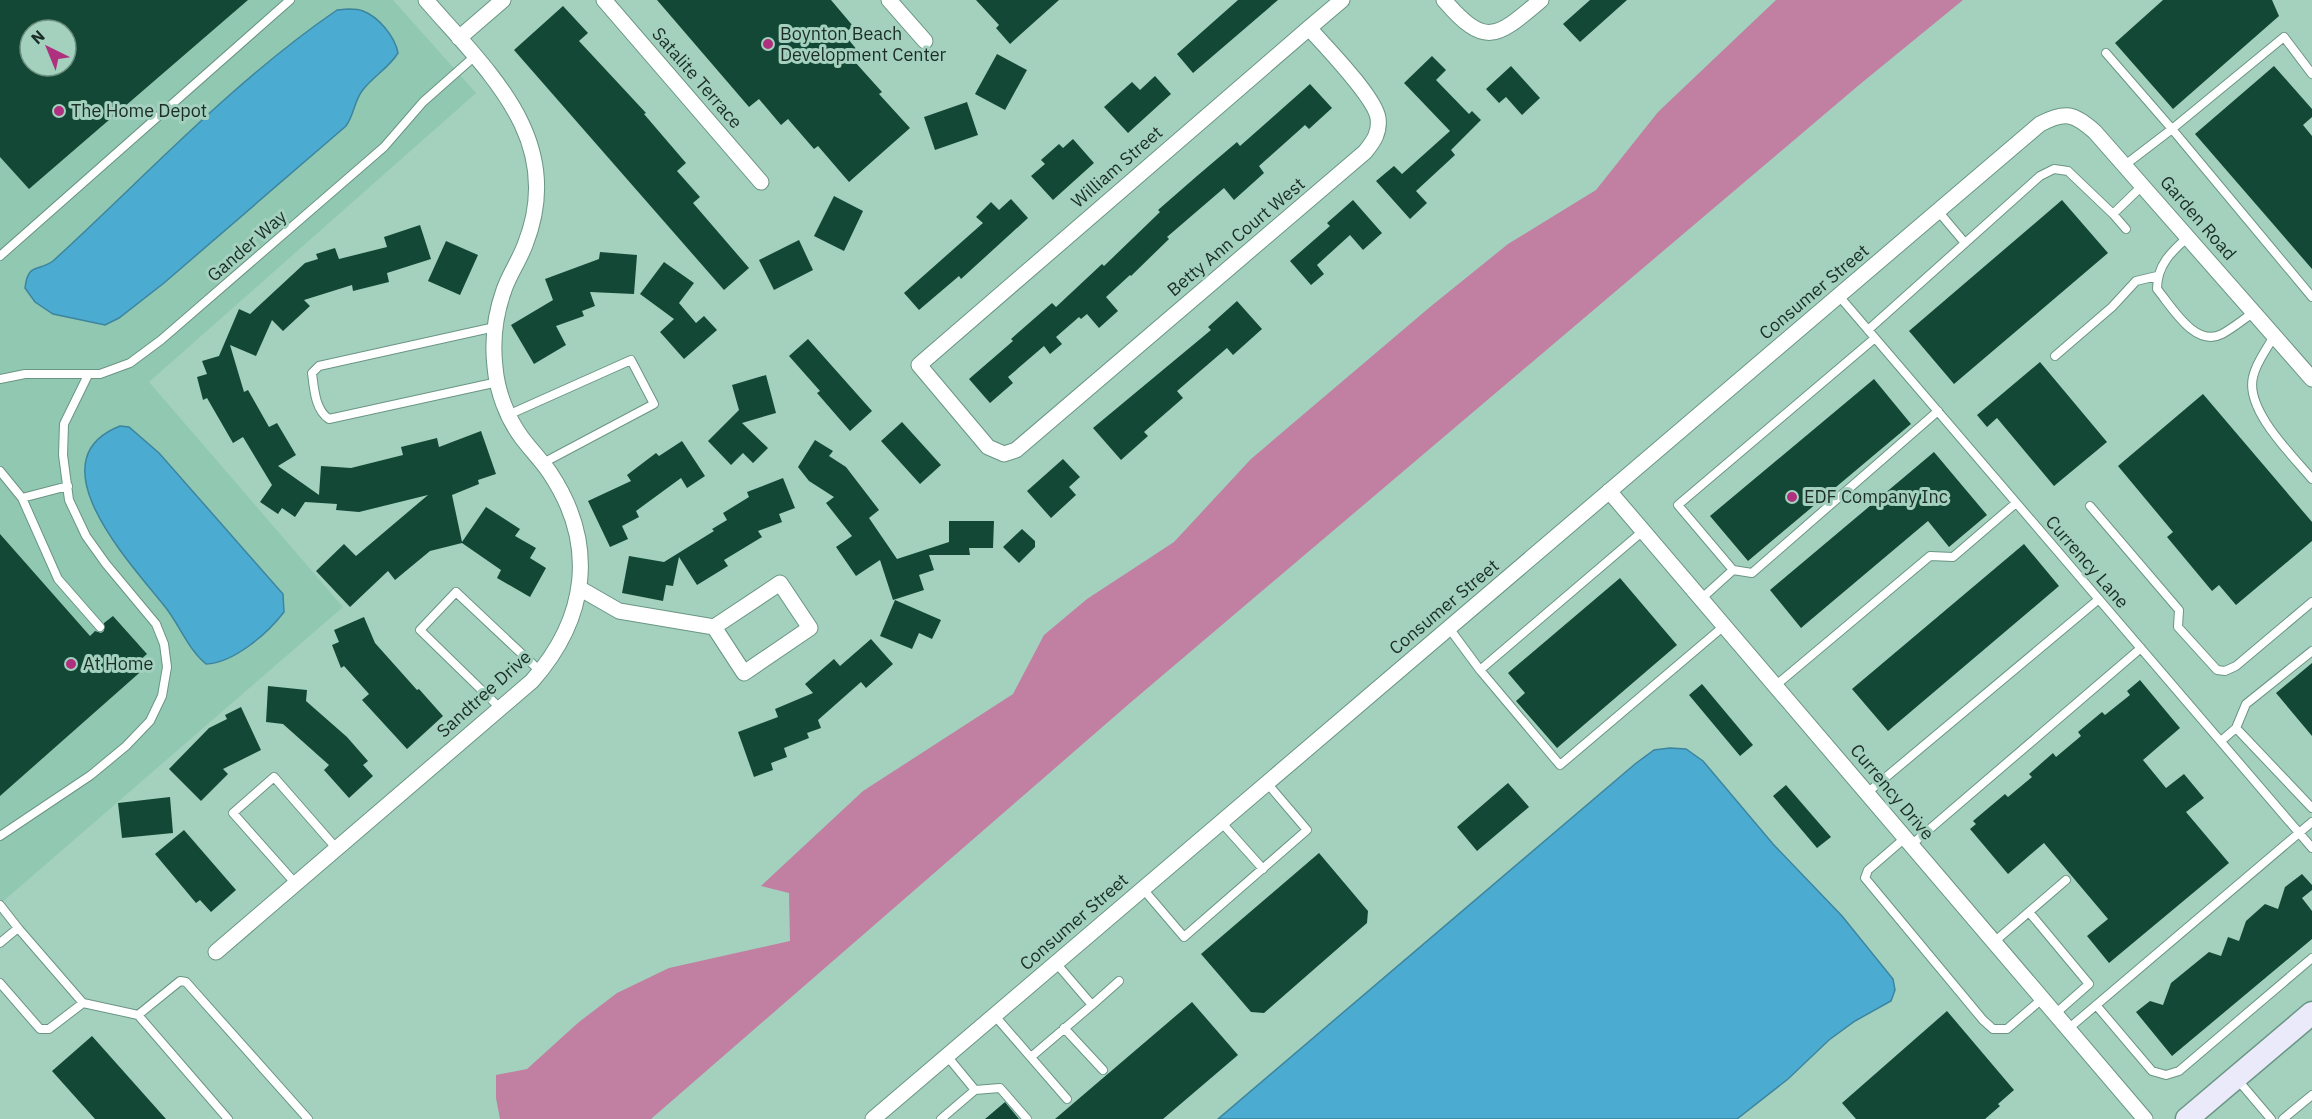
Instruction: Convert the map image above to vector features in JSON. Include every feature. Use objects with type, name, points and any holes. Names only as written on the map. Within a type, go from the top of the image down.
[{"type":"street","name":"Sandtree Drive","points":[[216,952],[541,672],[563,639],[573,614],[579,588],[578,536],[566,502],[543,463],[522,438],[508,415],[495,368],[495,327],[504,290],[525,244],[533,219],[536,179],[527,134],[508,96],[426,0]]},
{"type":"street","points":[[459,38],[503,0]]},
{"type":"street","name":"Satalite Terrace","points":[[604,0],[761,182]]},
{"type":"street","points":[[889,0],[925,41]]},
{"type":"street","name":"William Street","points":[[1016,450],[1004,454],[988,447],[919,364],[1342,0]]},
{"type":"street","points":[[1444,0],[1471,28],[1493,33],[1506,30],[1541,0]]},
{"type":"street","name":"Betty Ann Court West","points":[[1016,450],[1365,152],[1374,141],[1378,124],[1374,103],[1309,28]]},
{"type":"street","name":"Garden Road","points":[[2040,124],[2054,117],[2067,115],[2080,118],[2095,132],[2312,379]]},
{"type":"street","name":"Consumer Street","points":[[873,1119],[2040,124]]},
{"type":"street","name":"Currency Drive","points":[[1609,491],[2145,1119]]},
{"type":"street","points":[[579,588],[620,610],[714,627],[780,584],[810,628],[744,672],[714,627]]},
{"type":"street","points":[[2187,1119],[2309,1020]]},
{"type":"lane","points":[[0,256],[290,0]]},
{"type":"lane","points":[[2125,165],[2284,37],[2312,74]]},
{"type":"lane","points":[[2106,53],[2312,297]]},
{"type":"lane","name":"Gander Way","points":[[0,379],[25,374],[100,374],[130,363],[161,340],[384,147],[423,102],[475,56]]},
{"type":"lane","points":[[1868,330],[2040,176],[2054,169],[2068,171],[2126,229]]},
{"type":"lane","points":[[2113,214],[2143,185]]},
{"type":"lane","points":[[1938,211],[1965,243]]},
{"type":"lane","points":[[2188,237],[2169,253],[2157,276],[2157,289],[2190,329],[2205,338],[2220,335],[2254,312]]},
{"type":"lane","points":[[2055,356],[2112,307],[2136,281],[2157,276]]},
{"type":"lane","name":"Currency Lane","points":[[1839,296],[2312,848]]},
{"type":"lane","points":[[495,327],[319,366],[312,373],[316,398],[325,417],[329,419],[498,382]]},
{"type":"lane","points":[[2274,336],[2253,374],[2252,387],[2255,405],[2312,479]]},
{"type":"lane","points":[[1875,338],[1678,505],[1733,570],[1752,573],[1938,411]]},
{"type":"lane","points":[[508,415],[631,360],[654,405],[543,463]]},
{"type":"lane","points":[[0,836],[91,775],[126,746],[150,721],[162,696],[167,667],[164,644],[156,624],[86,536],[69,500],[63,455],[64,424],[88,375]]},
{"type":"lane","points":[[0,471],[22,498],[58,579],[100,627]]},
{"type":"lane","points":[[22,498],[68,486]]},
{"type":"lane","points":[[1776,686],[1930,556],[1953,557],[2016,503]]},
{"type":"lane","points":[[2090,506],[2179,610],[2178,627],[2217,670],[2225,671],[2236,666],[2312,602]]},
{"type":"lane","points":[[1480,670],[1643,531]]},
{"type":"lane","points":[[1701,598],[1733,570]]},
{"type":"lane","points":[[500,708],[420,630],[456,591],[541,672]]},
{"type":"lane","points":[[1867,793],[2099,599]]},
{"type":"lane","points":[[1449,628],[1480,670],[1560,765],[1724,626]]},
{"type":"lane","points":[[2042,999],[2007,1029],[1993,1029],[1983,1020],[1865,878],[1868,870],[1908,841],[2141,648]]},
{"type":"lane","points":[[2221,741],[2236,728],[2246,704],[2312,651]]},
{"type":"lane","points":[[2236,728],[2312,808]]},
{"type":"lane","points":[[296,884],[233,813],[274,777],[337,849]]},
{"type":"lane","points":[[1143,888],[1184,937],[1307,830],[1267,783]]},
{"type":"lane","points":[[1221,822],[1263,869]]},
{"type":"lane","points":[[2068,1029],[2312,822]]},
{"type":"lane","points":[[1994,942],[2066,880]]},
{"type":"lane","points":[[0,905],[83,1003],[138,1016],[228,1119]]},
{"type":"lane","points":[[2029,912],[2089,984],[2055,1014]]},
{"type":"lane","points":[[0,943],[18,928]]},
{"type":"lane","points":[[2096,1005],[2152,1071],[2166,1075],[2179,1071],[2312,958]]},
{"type":"lane","points":[[1056,963],[1092,1005]]},
{"type":"lane","points":[[138,1016],[180,981],[186,982],[308,1119]]},
{"type":"lane","points":[[1031,1057],[1119,981]]},
{"type":"lane","points":[[0,983],[40,1029],[49,1029],[83,1003]]},
{"type":"lane","points":[[994,1016],[1067,1099]]},
{"type":"lane","points":[[1064,1028],[1103,1070]]},
{"type":"lane","points":[[947,1056],[975,1090]]},
{"type":"lane","points":[[2235,1078],[2271,1119]]},
{"type":"lane","points":[[941,1119],[975,1090],[1000,1088],[1028,1119]]},
{"type":"lane","points":[[2283,1119],[2312,1095]]},
{"type":"shaded area","points":[[0,0],[393,0],[476,93],[149,382],[343,607],[0,904]]},
{"type":"shaded area","points":[[1776,0],[1963,0],[1859,85],[1130,703],[651,1119],[500,1119],[496,1098],[496,1075],[527,1069],[579,1022],[617,993],[669,968],[790,941],[789,893],[761,886],[863,791],[1013,694],[1044,635],[1087,599],[1174,542],[1251,459],[1430,307],[1508,244],[1596,190],[1658,112]]},
{"type":"water","points":[[337,10],[361,10],[375,18],[390,34],[398,53],[362,91],[346,126],[164,283],[119,318],[105,325],[53,314],[35,302],[25,288],[31,271],[53,261],[190,131],[261,68]]},
{"type":"water","points":[[120,426],[129,427],[159,453],[283,594],[284,612],[260,637],[239,653],[206,664],[114,542],[98,515],[87,488],[85,464],[95,442]]},
{"type":"water","points":[[1686,749],[1703,761],[1773,844],[1842,916],[1893,979],[1895,990],[1891,1001],[1855,1021],[1829,1040],[1788,1079],[1737,1119],[1218,1119],[1635,764],[1654,750]]},
{"type":"building","name":"The Home Depot","points":[[0,0],[248,0],[29,189],[0,157]]},
{"type":"building","points":[[657,0],[831,0],[853,26],[844,34],[862,56],[855,62],[882,92],[879,94],[910,128],[849,182],[818,146],[814,149],[788,119],[781,125],[759,99],[749,107]]},
{"type":"building","points":[[976,0],[1059,0],[1010,44],[996,28],[999,25]]},
{"type":"building","points":[[1238,0],[1278,0],[1193,73],[1177,54]]},
{"type":"building","points":[[1590,0],[1627,0],[1580,42],[1563,24]]},
{"type":"building","points":[[2163,0],[2272,0],[2279,16],[2173,109],[2115,43]]},
{"type":"building","points":[[563,6],[588,33],[579,41],[646,113],[644,114],[686,163],[677,171],[700,197],[693,203],[749,268],[724,290],[514,50]]},
{"type":"building","points":[[997,54],[1027,70],[1005,110],[975,94]]},
{"type":"building","points":[[1432,56],[1446,70],[1436,80],[1469,114],[1472,111],[1481,120],[1451,150],[1455,155],[1416,191],[1427,203],[1410,219],[1376,181],[1394,166],[1402,174],[1450,131],[1404,83]]},
{"type":"building","points":[[1511,66],[1540,98],[1522,115],[1506,97],[1499,103],[1486,89]]},
{"type":"building","points":[[2274,66],[2312,109],[2312,117],[2303,125],[2312,136],[2312,269],[2195,134]]},
{"type":"building","points":[[1155,76],[1171,94],[1128,133],[1104,107],[1132,82],[1140,90]]},
{"type":"building","points":[[1310,84],[1332,108],[1309,129],[1305,125],[1259,166],[1264,173],[1234,200],[1224,188],[1167,237],[1169,239],[1106,297],[1118,311],[1099,328],[1087,314],[1081,319],[1079,317],[1056,337],[1062,344],[1050,354],[1044,346],[1008,377],[1013,383],[990,403],[969,379],[1052,303],[1056,307],[1102,264],[1104,266],[1160,212],[1158,210],[1197,176],[1237,142],[1240,146]]},
{"type":"building","points":[[967,102],[978,135],[935,150],[924,117]]},
{"type":"building","points":[[1073,139],[1094,163],[1053,200],[1031,176],[1045,164],[1041,160],[1059,144],[1063,148]]},
{"type":"building","points":[[834,196],[863,211],[844,251],[814,236]]},
{"type":"building","points":[[1011,199],[1028,218],[961,279],[959,276],[919,310],[904,293],[983,223],[976,217],[991,202],[999,210]]},
{"type":"building","points":[[1353,200],[1382,233],[1363,250],[1350,235],[1317,265],[1324,274],[1311,285],[1290,261],[1330,226],[1327,223]]},
{"type":"building","points":[[2062,200],[2108,253],[1954,384],[1909,331]]},
{"type":"building","points":[[420,225],[431,259],[387,273],[389,282],[353,291],[352,285],[304,300],[310,306],[283,331],[272,320],[256,356],[230,345],[244,392],[248,390],[269,427],[277,423],[296,455],[278,466],[319,495],[321,466],[351,468],[403,455],[401,447],[437,438],[439,447],[481,431],[496,474],[478,480],[479,484],[452,495],[462,542],[486,507],[520,529],[515,536],[536,548],[530,558],[546,568],[530,597],[497,578],[501,570],[462,543],[430,551],[395,580],[388,571],[350,607],[316,571],[344,544],[356,556],[428,495],[359,512],[336,510],[337,504],[305,502],[295,517],[282,508],[278,514],[260,502],[272,485],[243,437],[233,443],[207,398],[203,400],[197,377],[207,374],[202,361],[219,356],[239,309],[250,314],[305,263],[318,259],[316,254],[335,248],[339,259],[387,247],[384,237]]},
{"type":"building","points":[[799,240],[813,270],[774,290],[759,260]]},
{"type":"building","points":[[446,241],[478,255],[460,295],[428,281]]},
{"type":"building","points":[[600,252],[637,255],[634,294],[590,292],[595,306],[582,311],[584,316],[556,326],[566,345],[534,364],[511,325],[553,300],[545,279],[599,259]]},
{"type":"building","points":[[664,262],[694,283],[679,303],[696,323],[704,316],[717,330],[684,359],[660,332],[674,319],[640,294]]},
{"type":"building","points":[[1237,301],[1262,329],[1233,355],[1227,348],[1177,391],[1183,398],[1144,432],[1148,436],[1121,460],[1093,428],[1211,330],[1208,327]]},
{"type":"building","points":[[808,339],[872,411],[850,431],[817,393],[820,391],[789,356]]},
{"type":"building","points":[[2040,362],[2107,442],[2054,486],[1997,418],[1987,427],[1977,415]]},
{"type":"building","points":[[766,375],[776,413],[742,423],[768,448],[753,463],[743,453],[731,465],[708,441],[739,410],[732,385]]},
{"type":"building","points":[[1874,379],[1911,424],[1748,561],[1710,516]]},
{"type":"building","points":[[2203,394],[2312,522],[2312,541],[2236,605],[2219,585],[2212,591],[2167,537],[2173,532],[2118,466]]},
{"type":"building","points":[[902,422],[941,465],[920,484],[881,441]]},
{"type":"building","points":[[815,440],[833,451],[829,456],[846,467],[879,510],[869,518],[897,559],[949,542],[949,521],[994,521],[993,548],[969,548],[970,555],[929,555],[934,570],[919,575],[924,590],[893,600],[880,560],[856,576],[836,547],[852,536],[826,503],[834,497],[809,481],[798,467]]},
{"type":"building","points":[[682,441],[705,476],[687,488],[681,478],[636,511],[639,517],[622,526],[628,539],[610,547],[588,501],[631,481],[627,475],[656,453],[659,456]]},
{"type":"building","points":[[1934,452],[1987,515],[1949,547],[1928,521],[1801,628],[1770,590]]},
{"type":"building","points":[[1063,459],[1080,477],[1069,487],[1076,495],[1051,518],[1027,491]]},
{"type":"building","points":[[783,478],[795,508],[779,514],[782,522],[758,531],[762,537],[724,560],[728,566],[697,585],[679,557],[673,586],[666,585],[663,601],[622,593],[629,556],[664,562],[714,531],[712,529],[727,520],[723,513],[749,497],[747,492]]},
{"type":"building","points":[[1022,529],[1035,541],[1035,547],[1019,563],[1003,547]]},
{"type":"building","name":"At Home","points":[[0,534],[90,636],[95,631],[101,633],[104,631],[104,623],[113,616],[147,654],[140,660],[146,667],[0,796]]},
{"type":"building","points":[[2024,544],[2059,586],[1888,731],[1852,689]]},
{"type":"building","points":[[1620,578],[1677,645],[1557,748],[1516,701],[1525,693],[1508,673]]},
{"type":"building","points":[[895,600],[941,620],[932,639],[919,633],[912,649],[880,636]]},
{"type":"building","points":[[364,617],[375,643],[443,716],[407,749],[362,700],[369,694],[344,666],[341,668],[332,645],[339,642],[334,630]]},
{"type":"building","points":[[871,639],[893,664],[866,688],[861,682],[818,720],[821,728],[807,733],[809,738],[784,748],[787,757],[771,763],[773,770],[754,777],[738,732],[778,717],[775,709],[813,693],[805,684],[834,659],[840,666]]},
{"type":"building","points":[[2312,663],[2312,736],[2276,693]]},
{"type":"building","points":[[2140,680],[2180,728],[2143,760],[2166,788],[2184,774],[2204,798],[2186,812],[2229,863],[2109,963],[2087,936],[2108,919],[2044,843],[2008,874],[1970,829],[1976,824],[1973,821],[2005,794],[2008,797],[2032,777],[2029,774],[2053,753],[2056,757],[2081,736],[2078,732],[2102,712],[2105,715],[2130,695],[2127,691]]},
{"type":"building","points":[[1702,684],[1753,745],[1740,756],[1689,695]]},
{"type":"building","points":[[268,686],[307,690],[306,701],[347,737],[368,761],[363,765],[373,776],[349,798],[324,770],[329,765],[283,724],[266,722]]},
{"type":"building","points":[[241,707],[261,750],[223,769],[228,774],[201,801],[169,769],[209,728],[227,719],[225,715]]},
{"type":"building","points":[[1508,783],[1529,807],[1477,851],[1457,827]]},
{"type":"building","points":[[1786,785],[1831,837],[1817,848],[1773,796]]},
{"type":"building","points":[[170,797],[173,833],[122,838],[118,803]]},
{"type":"building","points":[[184,830],[236,890],[211,912],[200,900],[196,903],[155,854]]},
{"type":"building","points":[[1319,853],[1368,911],[1367,923],[1264,1013],[1251,1012],[1201,954]]},
{"type":"building","points":[[2302,874],[2312,885],[2312,890],[2302,898],[2312,911],[2312,939],[2172,1056],[2136,1012],[2150,1001],[2163,1005],[2171,983],[2209,952],[2221,956],[2228,937],[2239,941],[2246,921],[2265,904],[2278,909],[2285,887]]},
{"type":"building","points":[[1192,1002],[1238,1055],[1163,1119],[1055,1119]]},
{"type":"building","points":[[1947,1011],[2014,1090],[1985,1119],[1856,1119],[1842,1103]]},
{"type":"building","points":[[92,1036],[166,1119],[95,1119],[52,1071]]},
{"type":"building","points":[[1005,1102],[1019,1119],[985,1119]]},
{"type":"place","name":"Boynton Beach Development Center","points":[[768,44]]},
{"type":"place","name":"The Home Depot","points":[[59,111]]},
{"type":"place","name":"EDF Company Inc","points":[[1792,497]]},
{"type":"place","name":"At Home","points":[[71,664]]}]
